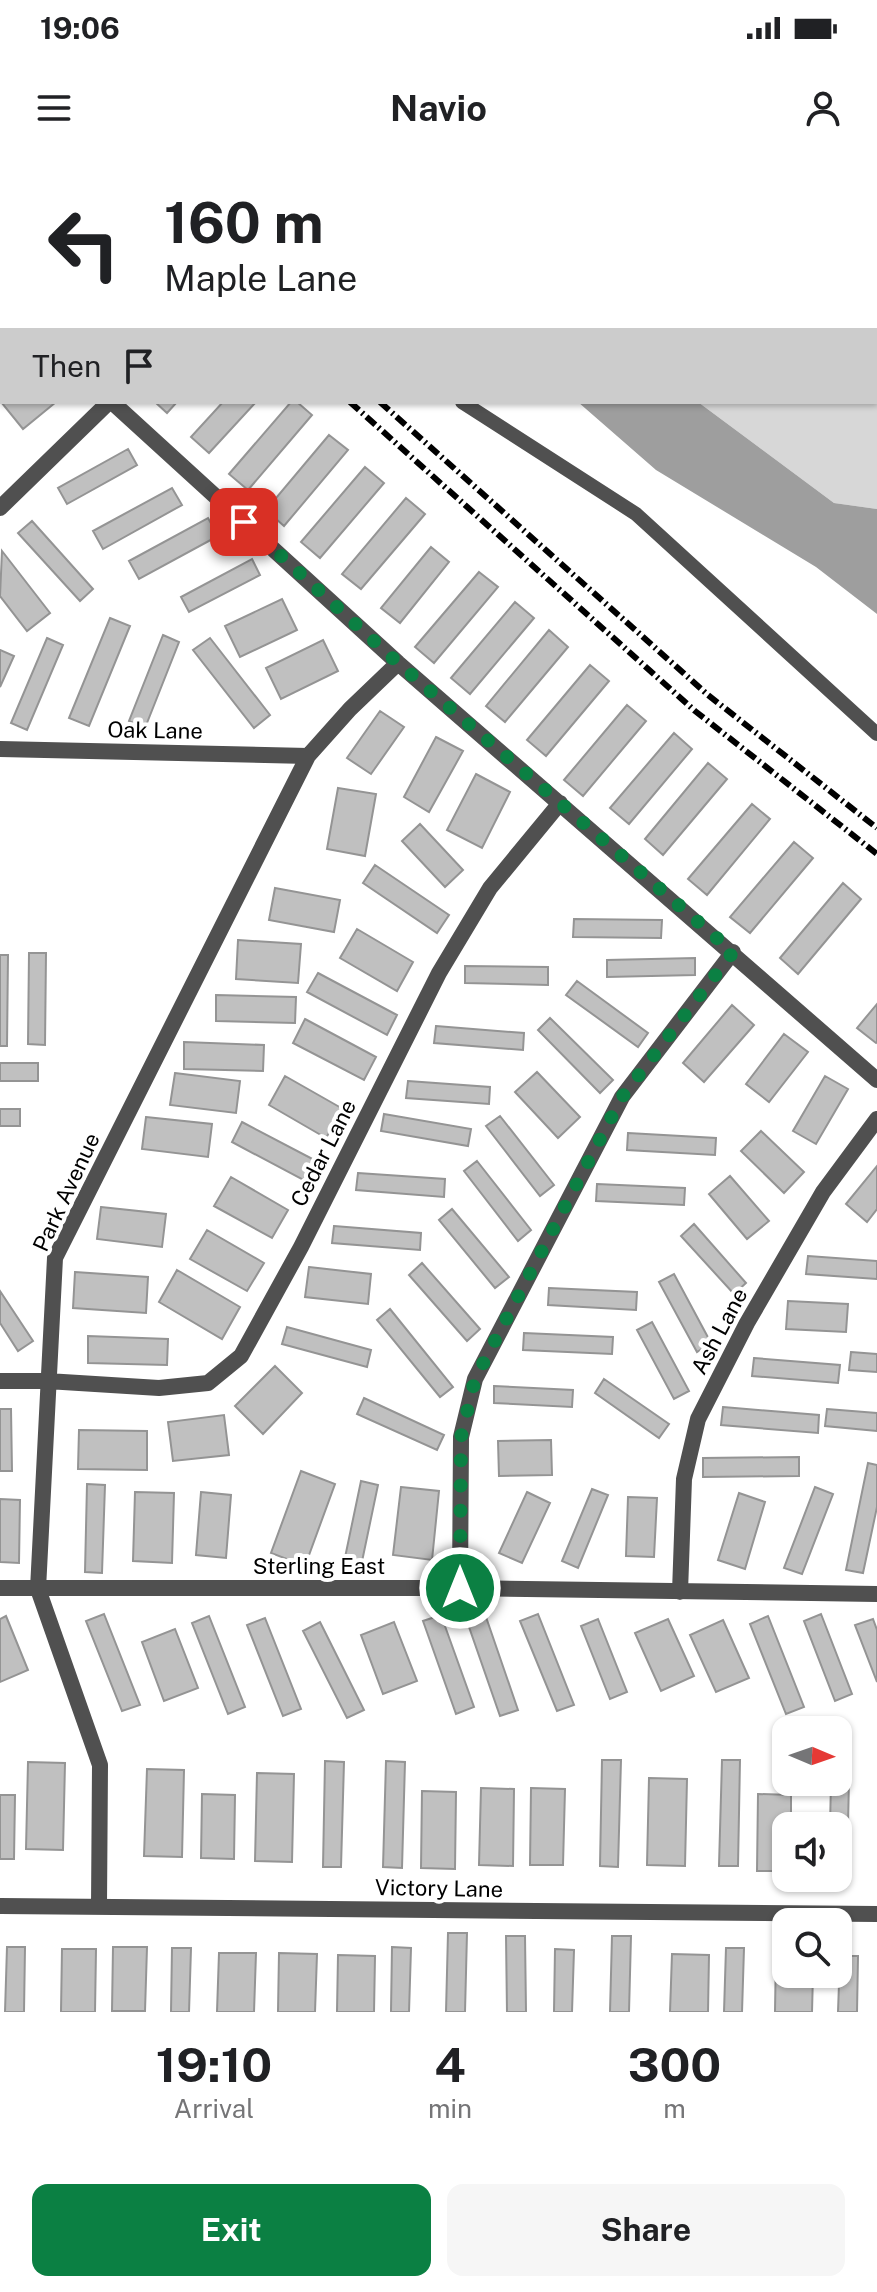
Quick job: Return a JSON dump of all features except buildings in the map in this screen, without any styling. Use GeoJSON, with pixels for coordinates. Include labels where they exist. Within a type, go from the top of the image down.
{"type":"FeatureCollection","features":[{"type":"Feature","properties":{"kind":"street"},"geometry":{"type":"LineString","coordinates":[[0,508],[109,404]]}},
{"type":"Feature","properties":{"kind":"street"},"geometry":{"type":"LineString","coordinates":[[113,404],[398,663],[877,1080]]}},
{"type":"Feature","properties":{"kind":"street","name":"Park Avenue"},"geometry":{"type":"LineString","coordinates":[[99,1906],[100,1765],[38,1589],[55,1258],[308,756],[350,709],[398,663]]}},
{"type":"Feature","properties":{"kind":"street","name":"Oak Lane"},"geometry":{"type":"LineString","coordinates":[[0,749],[308,756]]}},
{"type":"Feature","properties":{"kind":"street","name":"Cedar Lane"},"geometry":{"type":"LineString","coordinates":[[0,1381],[159,1388],[208,1383],[241,1356],[301,1247],[439,973],[490,888],[560,803]]}},
{"type":"Feature","properties":{"kind":"street"},"geometry":{"type":"LineString","coordinates":[[460,1588],[461,1437],[475,1379],[622,1097],[733,952]]}},
{"type":"Feature","properties":{"kind":"street","name":"Ash Lane"},"geometry":{"type":"LineString","coordinates":[[680,1592],[684,1479],[698,1419],[747,1323],[815,1205],[877,1119]]}},
{"type":"Feature","properties":{"kind":"street","name":"Sterling East"},"geometry":{"type":"LineString","coordinates":[[0,1588],[460,1588],[877,1594]]}},
{"type":"Feature","properties":{"kind":"street","name":"Victory Lane"},"geometry":{"type":"LineString","coordinates":[[0,1906],[877,1914]]}},
{"type":"Feature","properties":{"kind":"lane"},"geometry":{"type":"LineString","coordinates":[[465,404],[636,514],[877,734]]}},
{"type":"Feature","properties":{"kind":"shaded area"},"geometry":{"type":"Polygon","coordinates":[[[580,404],[701,404],[834,503],[877,509],[877,614],[816,567],[656,470],[580,404]]]}},
{"type":"Feature","properties":{"kind":"shaded area"},"geometry":{"type":"Polygon","coordinates":[[[701,404],[877,404],[877,509],[834,503],[701,404]]]}},
{"type":"Feature","properties":{"kind":"railway"},"geometry":{"type":"LineString","coordinates":[[352,404],[695,711],[877,854]]}},
{"type":"Feature","properties":{"kind":"railway"},"geometry":{"type":"LineString","coordinates":[[382,404],[708,695],[877,828]]}},
{"type":"Feature","properties":{"kind":"route"},"geometry":{"type":"LineString","coordinates":[[244,522],[398,663],[733,952],[622,1097],[475,1379],[461,1437],[460,1588]]}}]}
